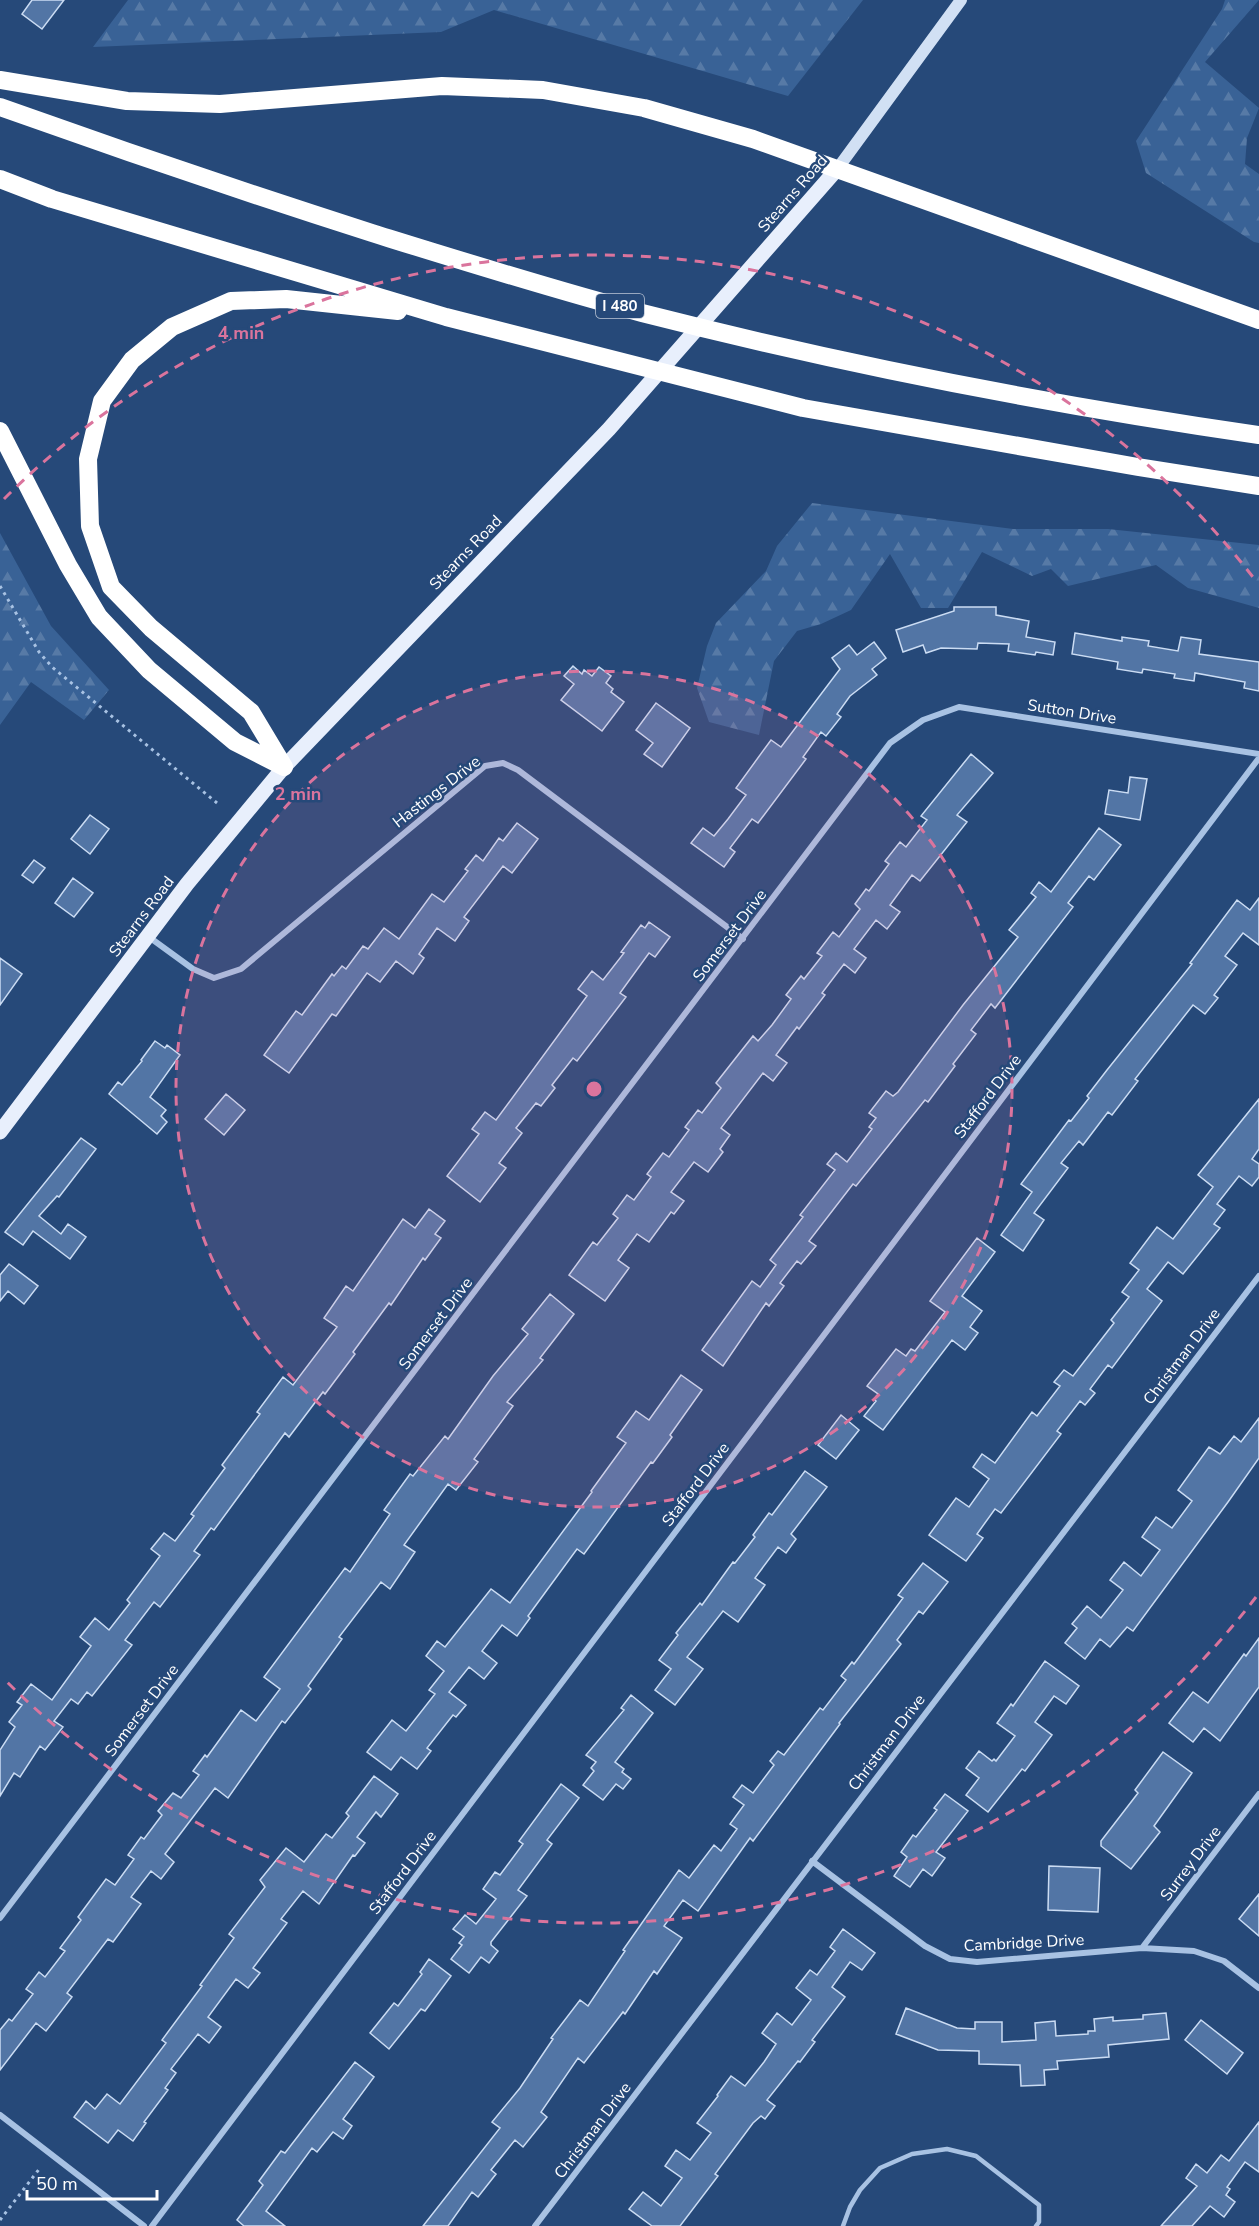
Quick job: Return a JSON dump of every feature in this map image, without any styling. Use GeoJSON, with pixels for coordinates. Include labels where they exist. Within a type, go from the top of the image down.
{"type":"FeatureCollection","features":[{"type":"Feature","properties":{"kind":"highway"},"geometry":{"type":"LineString","coordinates":[[0,80],[127,101],[220,104],[442,86],[543,90],[644,108],[753,139],[838,168],[924,201],[1259,320]]}},
{"type":"Feature","properties":{"kind":"highway","name":"I 480"},"geometry":{"type":"LineString","coordinates":[[0,106],[278,203],[477,266],[641,312],[807,352],[973,387],[1140,418],[1259,435]]}},
{"type":"Feature","properties":{"kind":"highway"},"geometry":{"type":"LineString","coordinates":[[0,179],[52,199],[446,317],[803,408],[1259,486]]}},
{"type":"Feature","properties":{"kind":"highway"},"geometry":{"type":"LineString","coordinates":[[284,767],[251,712],[151,628],[111,587],[90,526],[88,459],[102,401],[132,360],[172,327],[231,301],[286,299],[446,317]]}},
{"type":"Feature","properties":{"kind":"highway"},"geometry":{"type":"LineString","coordinates":[[0,431],[68,566],[99,617],[149,670],[235,742],[284,767]]}},
{"type":"Feature","properties":{"kind":"main road","name":"Stearns Road"},"geometry":{"type":"LineString","coordinates":[[0,1132],[187,884],[284,767],[609,429],[838,168],[961,0]]}},
{"type":"Feature","properties":{"kind":"street","name":"Sutton Drive"},"geometry":{"type":"LineString","coordinates":[[890,743],[923,720],[959,707],[1259,756]]}},
{"type":"Feature","properties":{"kind":"street","name":"Somerset Drive"},"geometry":{"type":"LineString","coordinates":[[0,1918],[890,743]]}},
{"type":"Feature","properties":{"kind":"street","name":"Stafford Drive"},"geometry":{"type":"LineString","coordinates":[[152,2226],[1259,756]]}},
{"type":"Feature","properties":{"kind":"street","name":"Hastings Drive"},"geometry":{"type":"LineString","coordinates":[[148,936],[193,969],[214,978],[241,969],[485,766],[503,763],[519,770],[743,939]]}},
{"type":"Feature","properties":{"kind":"street","name":"Christman Drive"},"geometry":{"type":"LineString","coordinates":[[535,2226],[1259,1276]]}},
{"type":"Feature","properties":{"kind":"street","name":"Surrey Drive"},"geometry":{"type":"LineString","coordinates":[[1142,1948],[1259,1794]]}},
{"type":"Feature","properties":{"kind":"street","name":"Cambridge Drive"},"geometry":{"type":"LineString","coordinates":[[812,1861],[925,1946],[950,1959],[977,1962],[1142,1948],[1194,1950],[1224,1961],[1259,1988]]}},
{"type":"Feature","properties":{"kind":"street"},"geometry":{"type":"LineString","coordinates":[[0,2115],[144,2226]]}},
{"type":"Feature","properties":{"kind":"lane"},"geometry":{"type":"LineString","coordinates":[[843,2226],[860,2190],[880,2168],[912,2154],[946,2149],[976,2156],[1038,2205],[1039,2222],[1036,2226]]}},
{"type":"Feature","properties":{"kind":"path"},"geometry":{"type":"LineString","coordinates":[[0,585],[45,661],[217,802]]}},
{"type":"Feature","properties":{"kind":"path"},"geometry":{"type":"LineString","coordinates":[[0,2220],[40,2168]]}},
{"type":"Feature","properties":{"kind":"green space"},"geometry":{"type":"Polygon","coordinates":[[[128,0],[863,0],[788,96],[494,10],[441,32],[93,47],[128,0]]]}},
{"type":"Feature","properties":{"kind":"green space"},"geometry":{"type":"Polygon","coordinates":[[[1225,0],[1259,0],[1205,62],[1259,108],[1247,138],[1245,164],[1259,174],[1259,243],[1146,173],[1136,141],[1222,9],[1225,0]]]}},
{"type":"Feature","properties":{"kind":"green space"},"geometry":{"type":"Polygon","coordinates":[[[812,503],[1013,529],[1108,529],[1259,545],[1259,608],[1188,588],[1156,565],[1068,586],[1051,569],[1032,576],[982,552],[948,608],[921,608],[890,554],[851,610],[821,624],[797,631],[774,661],[759,735],[709,722],[697,688],[707,646],[716,623],[766,571],[777,546],[812,503]]]}},
{"type":"Feature","properties":{"kind":"green space"},"geometry":{"type":"Polygon","coordinates":[[[0,533],[51,626],[109,690],[84,720],[31,682],[0,725],[0,533]]]}},
{"type":"Feature","properties":{"kind":"building"},"geometry":{"type":"Polygon","coordinates":[[[32,0],[64,0],[42,29],[22,14],[32,0]]]}},
{"type":"Feature","properties":{"kind":"building"},"geometry":{"type":"Polygon","coordinates":[[[954,607],[996,607],[996,615],[1029,621],[1026,637],[1055,642],[1053,655],[1008,651],[1009,644],[978,643],[977,649],[941,648],[926,653],[923,645],[903,652],[896,630],[954,611],[954,607]]]}},
{"type":"Feature","properties":{"kind":"building"},"geometry":{"type":"Polygon","coordinates":[[[1075,633],[1122,641],[1122,637],[1149,641],[1148,646],[1178,651],[1181,637],[1201,640],[1199,654],[1259,662],[1259,691],[1244,688],[1245,682],[1195,673],[1194,681],[1174,678],[1175,674],[1143,669],[1142,673],[1117,669],[1118,662],[1072,654],[1075,633]]]}},
{"type":"Feature","properties":{"kind":"building"},"geometry":{"type":"Polygon","coordinates":[[[874,642],[886,658],[872,669],[877,675],[850,696],[837,714],[841,717],[826,736],[821,732],[803,757],[806,759],[758,823],[752,819],[730,848],[735,852],[724,867],[691,843],[703,828],[714,836],[728,819],[746,795],[736,788],[771,740],[781,747],[840,669],[832,658],[849,645],[857,655],[874,642]]]}},
{"type":"Feature","properties":{"kind":"building"},"geometry":{"type":"Polygon","coordinates":[[[573,666],[582,674],[584,670],[592,676],[599,667],[611,676],[606,683],[613,689],[611,692],[624,702],[602,731],[561,700],[574,684],[564,676],[573,666]]]}},
{"type":"Feature","properties":{"kind":"building"},"geometry":{"type":"Polygon","coordinates":[[[656,703],[690,728],[662,767],[644,754],[653,743],[636,730],[656,703]]]}},
{"type":"Feature","properties":{"kind":"building"},"geometry":{"type":"Polygon","coordinates":[[[971,754],[993,773],[957,815],[967,822],[920,881],[912,875],[890,905],[900,912],[887,929],[876,920],[854,949],[866,958],[855,973],[844,964],[822,993],[825,995],[776,1055],[787,1063],[773,1081],[763,1073],[721,1128],[730,1135],[720,1149],[723,1152],[708,1172],[694,1162],[671,1192],[684,1201],[674,1214],[671,1212],[649,1242],[637,1234],[618,1260],[629,1268],[605,1301],[569,1275],[593,1242],[597,1245],[618,1218],[613,1214],[627,1195],[634,1200],[651,1177],[647,1174],[663,1153],[669,1157],[689,1130],[685,1127],[698,1110],[702,1113],[721,1088],[716,1083],[753,1036],[758,1041],[772,1025],[791,999],[786,995],[801,976],[804,979],[822,956],[817,953],[833,932],[839,937],[860,909],[855,904],[866,889],[869,891],[889,864],[885,861],[900,842],[906,847],[927,820],[921,816],[971,754]]]}},
{"type":"Feature","properties":{"kind":"building"},"geometry":{"type":"Polygon","coordinates":[[[1130,777],[1147,779],[1140,820],[1105,814],[1109,790],[1128,793],[1130,777]]]}},
{"type":"Feature","properties":{"kind":"building"},"geometry":{"type":"Polygon","coordinates":[[[90,815],[109,829],[90,854],[71,839],[90,815]]]}},
{"type":"Feature","properties":{"kind":"building"},"geometry":{"type":"Polygon","coordinates":[[[517,823],[538,839],[512,873],[503,866],[464,917],[469,921],[455,941],[437,928],[419,954],[424,958],[413,974],[396,961],[380,982],[367,973],[336,1016],[332,1014],[289,1073],[264,1055],[296,1011],[302,1015],[332,974],[334,976],[342,966],[346,969],[363,946],[368,949],[384,928],[399,939],[432,894],[444,902],[468,871],[465,869],[476,855],[483,861],[499,838],[503,841],[517,823]]]}},
{"type":"Feature","properties":{"kind":"building"},"geometry":{"type":"Polygon","coordinates":[[[1099,828],[1121,845],[1094,880],[1089,876],[1068,903],[1073,907],[995,1008],[991,1004],[971,1030],[976,1034],[928,1102],[925,1100],[856,1186],[853,1184],[809,1241],[816,1246],[801,1264],[797,1261],[780,1283],[784,1286],[769,1306],[766,1303],[723,1366],[702,1350],[752,1281],[760,1287],[776,1265],[770,1260],[803,1217],[800,1215],[835,1170],[827,1164],[836,1153],[847,1162],[872,1129],[869,1127],[876,1118],[869,1113],[886,1091],[893,1096],[898,1092],[963,1005],[1018,937],[1009,930],[1036,897],[1031,893],[1039,882],[1051,892],[1099,828]]]}},
{"type":"Feature","properties":{"kind":"building"},"geometry":{"type":"Polygon","coordinates":[[[34,860],[45,868],[33,883],[22,875],[34,860]]]}},
{"type":"Feature","properties":{"kind":"building"},"geometry":{"type":"Polygon","coordinates":[[[73,878],[93,893],[74,917],[55,903],[73,878]]]}},
{"type":"Feature","properties":{"kind":"building"},"geometry":{"type":"Polygon","coordinates":[[[1259,898],[1259,945],[1243,933],[1225,956],[1237,965],[1214,995],[1218,998],[1205,1014],[1193,1005],[1135,1079],[1138,1081],[1112,1115],[1108,1112],[1083,1145],[1079,1141],[1061,1163],[1068,1168],[1034,1213],[1044,1220],[1023,1251],[1001,1235],[1032,1192],[1021,1184],[1069,1120],[1071,1121],[1089,1098],[1087,1096],[1107,1070],[1192,964],[1190,963],[1237,900],[1250,910],[1259,898]]]}},
{"type":"Feature","properties":{"kind":"building"},"geometry":{"type":"Polygon","coordinates":[[[649,922],[670,937],[655,957],[649,953],[620,993],[626,997],[577,1061],[573,1058],[552,1085],[555,1088],[541,1106],[536,1103],[516,1128],[522,1133],[499,1163],[506,1168],[480,1202],[447,1176],[479,1134],[472,1129],[485,1112],[496,1120],[587,996],[578,989],[592,971],[603,980],[624,953],[621,952],[641,925],[645,928],[649,922]]]}},
{"type":"Feature","properties":{"kind":"building"},"geometry":{"type":"Polygon","coordinates":[[[0,958],[22,974],[0,1005],[0,958]]]}},
{"type":"Feature","properties":{"kind":"building"},"geometry":{"type":"Polygon","coordinates":[[[155,1041],[165,1048],[167,1045],[180,1055],[150,1097],[166,1110],[161,1116],[167,1122],[157,1134],[109,1094],[118,1082],[122,1085],[155,1041]]]}},
{"type":"Feature","properties":{"kind":"building"},"geometry":{"type":"Polygon","coordinates":[[[226,1094],[245,1110],[224,1135],[205,1119],[226,1094]]]}},
{"type":"Feature","properties":{"kind":"building"},"geometry":{"type":"Polygon","coordinates":[[[1259,1099],[1259,1149],[1252,1159],[1259,1164],[1259,1177],[1252,1186],[1239,1176],[1217,1204],[1225,1210],[1214,1224],[1220,1228],[1183,1274],[1168,1262],[1147,1289],[1162,1301],[1112,1368],[1108,1365],[1090,1389],[1095,1393],[1085,1405],[1080,1401],[1057,1431],[1061,1434],[1001,1513],[995,1509],[977,1534],[983,1538],[966,1561],[929,1535],[956,1498],[969,1507],[989,1479],[973,1467],[982,1454],[995,1463],[1032,1412],[1037,1416],[1060,1386],[1054,1382],[1064,1370],[1073,1376],[1114,1323],[1111,1320],[1129,1297],[1122,1292],[1139,1270],[1130,1263],[1157,1227],[1173,1239],[1213,1187],[1198,1175],[1259,1099]]]}},
{"type":"Feature","properties":{"kind":"building"},"geometry":{"type":"Polygon","coordinates":[[[81,1138],[96,1149],[59,1197],[57,1196],[39,1216],[61,1234],[68,1224],[86,1237],[70,1259],[33,1231],[23,1245],[5,1232],[81,1138]]]}},
{"type":"Feature","properties":{"kind":"building"},"geometry":{"type":"Polygon","coordinates":[[[429,1209],[445,1221],[435,1234],[441,1238],[425,1260],[423,1258],[391,1305],[389,1303],[325,1394],[323,1392],[289,1437],[285,1433],[214,1530],[211,1528],[194,1551],[200,1555],[160,1607],[154,1602],[125,1640],[132,1645],[92,1696],[87,1692],[78,1704],[71,1699],[54,1721],[63,1727],[45,1750],[40,1746],[20,1777],[14,1773],[0,1796],[0,1750],[15,1727],[9,1722],[22,1705],[17,1702],[31,1684],[52,1700],[91,1646],[80,1637],[95,1618],[109,1630],[130,1603],[127,1600],[160,1556],[151,1549],[164,1533],[175,1541],[194,1516],[191,1514],[225,1468],[222,1465],[260,1414],[257,1412],[283,1377],[293,1385],[337,1327],[324,1318],[346,1286],[353,1291],[403,1219],[415,1228],[429,1209]]]}},
{"type":"Feature","properties":{"kind":"building"},"geometry":{"type":"Polygon","coordinates":[[[977,1238],[995,1252],[962,1296],[982,1311],[970,1327],[978,1333],[965,1350],[952,1340],[883,1430],[864,1416],[876,1401],[874,1399],[878,1394],[867,1386],[896,1349],[906,1356],[911,1349],[915,1351],[945,1312],[930,1301],[977,1238]]]}},
{"type":"Feature","properties":{"kind":"building"},"geometry":{"type":"Polygon","coordinates":[[[9,1264],[38,1286],[24,1304],[8,1291],[0,1301],[0,1275],[9,1264]]]}},
{"type":"Feature","properties":{"kind":"building"},"geometry":{"type":"Polygon","coordinates":[[[550,1294],[574,1314],[540,1358],[543,1360],[507,1402],[513,1406],[474,1459],[478,1462],[456,1490],[448,1484],[404,1545],[415,1552],[390,1589],[381,1582],[339,1637],[342,1639],[308,1686],[311,1689],[285,1723],[282,1721],[228,1798],[215,1788],[165,1854],[174,1862],[161,1879],[151,1871],[131,1897],[141,1904],[113,1942],[108,1939],[67,1993],[72,1997],[46,2031],[36,2023],[0,2070],[0,2030],[9,2019],[12,2021],[33,1994],[26,1989],[39,1972],[45,1977],[65,1951],[60,1948],[81,1920],[78,1917],[106,1879],[115,1885],[134,1859],[128,1855],[141,1837],[144,1839],[162,1815],[158,1811],[173,1793],[181,1798],[199,1775],[193,1771],[205,1755],[207,1757],[241,1710],[256,1721],[280,1689],[264,1677],[345,1568],[350,1572],[390,1514],[384,1510],[410,1474],[413,1476],[445,1436],[448,1439],[493,1376],[528,1334],[522,1329],[550,1294]]]}},
{"type":"Feature","properties":{"kind":"building"},"geometry":{"type":"Polygon","coordinates":[[[681,1375],[702,1390],[670,1435],[672,1437],[584,1554],[577,1549],[528,1616],[530,1618],[517,1636],[502,1625],[482,1651],[497,1663],[484,1679],[469,1667],[449,1692],[466,1705],[456,1717],[453,1715],[427,1748],[431,1751],[417,1769],[401,1757],[391,1770],[367,1752],[392,1720],[406,1731],[435,1694],[429,1690],[444,1671],[426,1656],[437,1641],[445,1647],[491,1589],[510,1603],[626,1443],[617,1437],[636,1411],[649,1420],[681,1375]]]}},
{"type":"Feature","properties":{"kind":"building"},"geometry":{"type":"Polygon","coordinates":[[[841,1415],[859,1430],[836,1459],[818,1445],[841,1415]]]}},
{"type":"Feature","properties":{"kind":"building"},"geometry":{"type":"Polygon","coordinates":[[[1259,1418],[1259,1458],[1228,1502],[1133,1631],[1127,1627],[1110,1647],[1100,1639],[1085,1659],[1065,1643],[1077,1628],[1072,1624],[1087,1606],[1101,1618],[1123,1590],[1110,1580],[1124,1562],[1141,1576],[1160,1550],[1142,1537],[1156,1517],[1172,1528],[1192,1501],[1178,1490],[1209,1447],[1220,1454],[1234,1436],[1241,1442],[1259,1418]]]}},
{"type":"Feature","properties":{"kind":"building"},"geometry":{"type":"Polygon","coordinates":[[[805,1471],[827,1487],[791,1534],[796,1539],[786,1553],[778,1547],[755,1578],[765,1585],[738,1622],[723,1611],[687,1657],[703,1669],[675,1705],[655,1690],[671,1669],[659,1660],[678,1635],[676,1633],[700,1603],[702,1605],[733,1562],[735,1563],[755,1537],[753,1535],[769,1513],[772,1515],[805,1471]]]}},
{"type":"Feature","properties":{"kind":"building"},"geometry":{"type":"Polygon","coordinates":[[[923,1563],[948,1582],[923,1614],[919,1611],[897,1640],[901,1644],[839,1723],[753,1841],[750,1838],[698,1911],[683,1900],[664,1926],[682,1938],[657,1974],[654,1971],[625,2014],[623,2012],[584,2063],[578,2058],[541,2112],[547,2117],[523,2147],[515,2140],[491,2170],[496,2174],[478,2197],[472,2192],[448,2226],[423,2226],[500,2128],[492,2122],[520,2088],[553,2039],[551,2038],[580,2000],[588,2006],[625,1951],[623,1950],[679,1870],[689,1878],[714,1845],[721,1851],[737,1829],[730,1824],[744,1805],[733,1797],[742,1785],[753,1793],[774,1765],[770,1761],[778,1751],[784,1755],[820,1708],[823,1710],[846,1680],[841,1676],[852,1662],[854,1664],[903,1598],[898,1595],[923,1563]]]}},
{"type":"Feature","properties":{"kind":"building"},"geometry":{"type":"Polygon","coordinates":[[[1259,1638],[1259,1687],[1220,1741],[1204,1728],[1193,1742],[1169,1723],[1193,1692],[1208,1703],[1244,1654],[1246,1656],[1259,1638]]]}},
{"type":"Feature","properties":{"kind":"building"},"geometry":{"type":"Polygon","coordinates":[[[1045,1661],[1079,1686],[1066,1704],[1054,1696],[1035,1722],[1052,1735],[1025,1771],[1022,1769],[988,1812],[966,1795],[979,1778],[966,1768],[979,1751],[992,1761],[994,1759],[996,1761],[1015,1736],[997,1723],[1011,1704],[1013,1706],[1045,1661]]]}},
{"type":"Feature","properties":{"kind":"building"},"geometry":{"type":"Polygon","coordinates":[[[631,1695],[653,1713],[615,1762],[631,1779],[623,1789],[616,1784],[603,1800],[583,1785],[594,1771],[591,1768],[596,1762],[586,1755],[624,1710],[621,1708],[631,1695]]]}},
{"type":"Feature","properties":{"kind":"building"},"geometry":{"type":"Polygon","coordinates":[[[1163,1752],[1192,1773],[1154,1826],[1160,1832],[1131,1869],[1101,1846],[1101,1841],[1138,1793],[1135,1790],[1163,1752]]]}},
{"type":"Feature","properties":{"kind":"building"},"geometry":{"type":"Polygon","coordinates":[[[374,1776],[398,1794],[381,1817],[376,1812],[357,1837],[365,1843],[355,1856],[353,1855],[319,1904],[303,1891],[281,1919],[287,1923],[253,1968],[260,1973],[248,1988],[236,1979],[208,2017],[221,2027],[209,2043],[198,2034],[171,2069],[176,2073],[165,2088],[168,2090],[133,2141],[118,2130],[108,2143],[74,2117],[86,2101],[95,2109],[107,2094],[120,2104],[166,2043],[162,2040],[234,1938],[229,1934],[265,1887],[260,1880],[286,1848],[304,1862],[326,1834],[332,1838],[349,1816],[346,1813],[374,1776]]]}},
{"type":"Feature","properties":{"kind":"building"},"geometry":{"type":"Polygon","coordinates":[[[561,1784],[579,1798],[547,1840],[552,1844],[518,1890],[527,1896],[491,1942],[491,1945],[498,1951],[489,1963],[481,1957],[469,1973],[451,1959],[462,1945],[459,1943],[464,1937],[453,1929],[465,1915],[476,1924],[496,1899],[483,1889],[495,1872],[500,1875],[523,1844],[519,1841],[561,1784]]]}},
{"type":"Feature","properties":{"kind":"building"},"geometry":{"type":"Polygon","coordinates":[[[945,1794],[968,1811],[936,1852],[945,1858],[932,1876],[923,1869],[910,1887],[894,1876],[907,1857],[901,1852],[913,1835],[916,1837],[937,1810],[934,1808],[945,1794]]]}},
{"type":"Feature","properties":{"kind":"building"},"geometry":{"type":"Polygon","coordinates":[[[1049,1866],[1100,1868],[1098,1912],[1048,1910],[1049,1866]]]}},
{"type":"Feature","properties":{"kind":"building"},"geometry":{"type":"Polygon","coordinates":[[[1259,1894],[1259,1936],[1239,1919],[1259,1894]]]}},
{"type":"Feature","properties":{"kind":"building"},"geometry":{"type":"Polygon","coordinates":[[[843,1929],[875,1953],[862,1970],[850,1962],[832,1987],[845,1997],[812,2040],[815,2042],[800,2062],[798,2061],[767,2100],[775,2106],[765,2119],[761,2116],[753,2123],[715,2174],[718,2176],[680,2226],[652,2226],[629,2209],[643,2192],[661,2206],[682,2178],[665,2166],[676,2150],[690,2160],[711,2133],[697,2123],[731,2076],[745,2086],[764,2062],[776,2044],[762,2033],[777,2013],[792,2025],[811,2000],[796,1988],[810,1970],[817,1975],[835,1951],[830,1947],[843,1929]]]}},
{"type":"Feature","properties":{"kind":"building"},"geometry":{"type":"Polygon","coordinates":[[[429,1959],[451,1976],[425,2011],[421,2009],[389,2049],[370,2033],[394,2003],[398,2006],[422,1974],[420,1972],[429,1959]]]}},
{"type":"Feature","properties":{"kind":"building"},"geometry":{"type":"Polygon","coordinates":[[[906,2008],[957,2028],[975,2029],[975,2022],[1002,2022],[1002,2042],[1036,2040],[1035,2023],[1055,2021],[1056,2036],[1088,2034],[1088,2031],[1095,2031],[1094,2019],[1113,2017],[1113,2021],[1143,2019],[1143,2015],[1166,2013],[1169,2039],[1108,2045],[1109,2057],[1057,2061],[1058,2069],[1044,2070],[1045,2085],[1021,2086],[1020,2065],[979,2064],[979,2051],[938,2050],[896,2034],[906,2008]]]}},
{"type":"Feature","properties":{"kind":"building"},"geometry":{"type":"Polygon","coordinates":[[[1201,2020],[1243,2053],[1227,2074],[1185,2040],[1201,2020]]]}},
{"type":"Feature","properties":{"kind":"building"},"geometry":{"type":"Polygon","coordinates":[[[355,2062],[374,2077],[343,2119],[352,2126],[343,2139],[333,2132],[317,2152],[312,2148],[266,2211],[285,2226],[244,2226],[237,2220],[263,2185],[259,2181],[281,2151],[285,2153],[355,2062]]]}},
{"type":"Feature","properties":{"kind":"building"},"geometry":{"type":"Polygon","coordinates":[[[1259,2122],[1259,2172],[1245,2162],[1227,2187],[1230,2189],[1226,2195],[1235,2202],[1224,2217],[1210,2206],[1192,2226],[1161,2226],[1197,2186],[1186,2178],[1196,2164],[1207,2173],[1221,2155],[1229,2161],[1259,2122]]]}}]}
